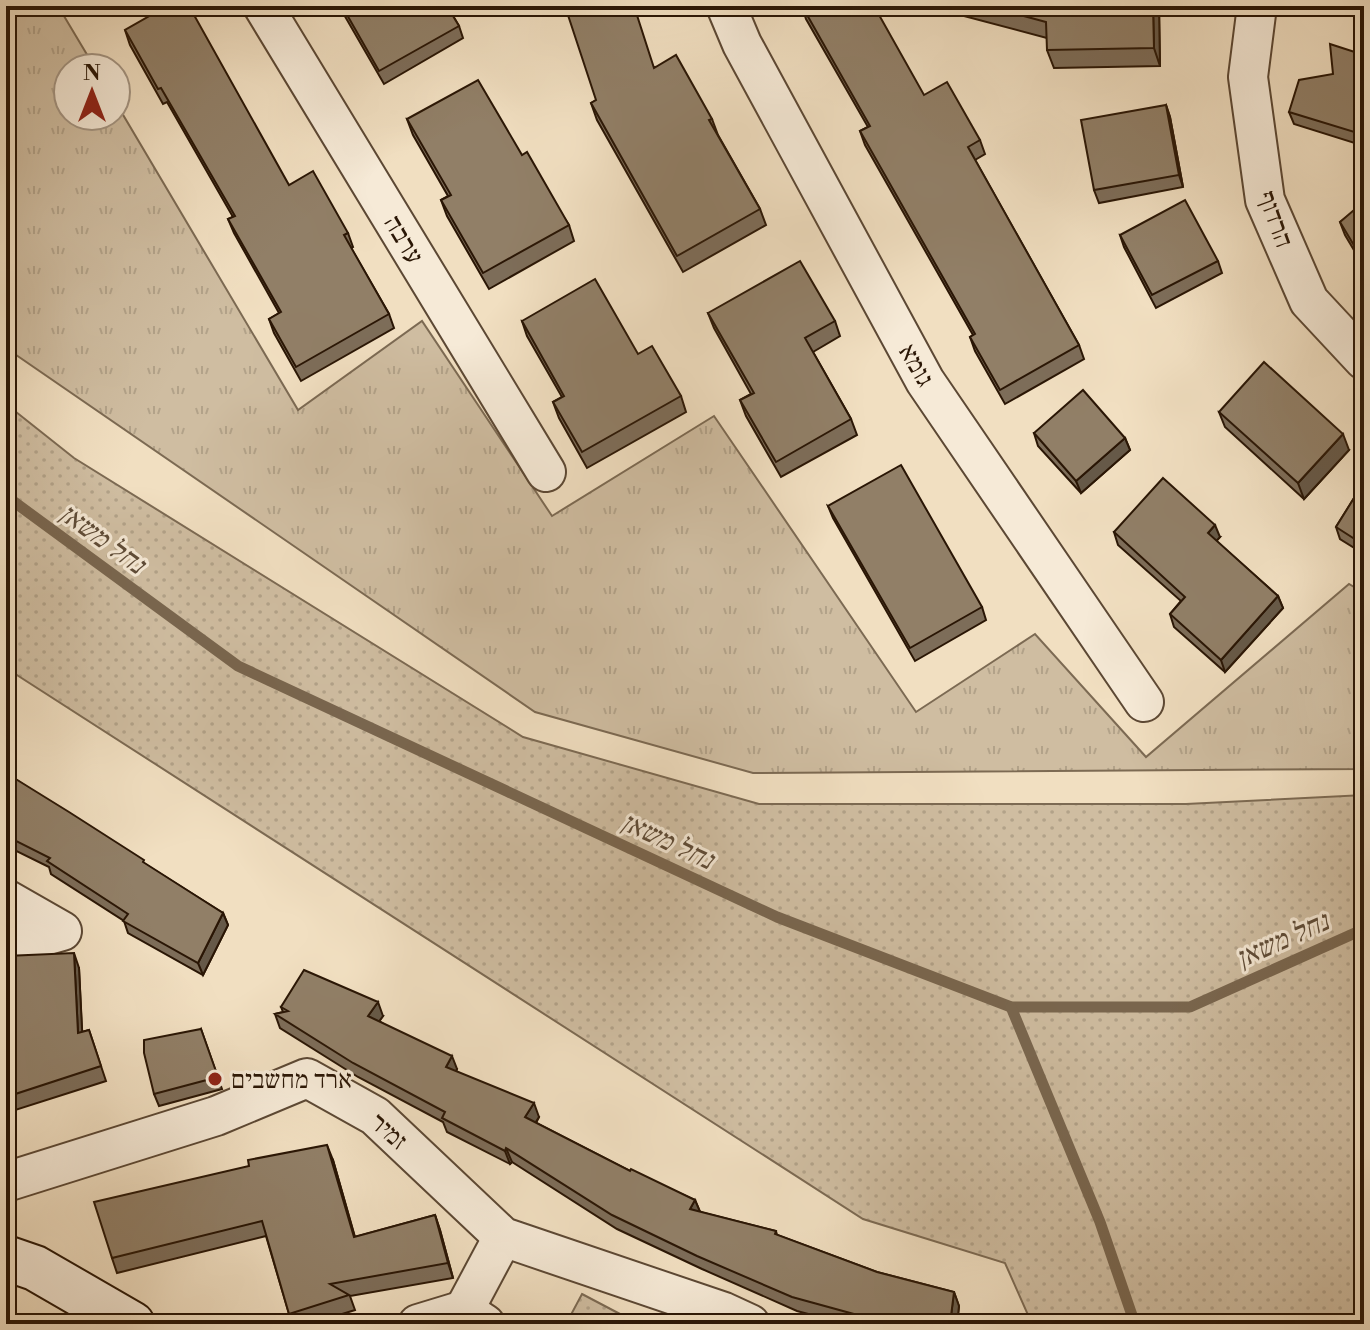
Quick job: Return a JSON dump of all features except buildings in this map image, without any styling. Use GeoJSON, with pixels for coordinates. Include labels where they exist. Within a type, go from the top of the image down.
{"type":"FeatureCollection","features":[{"type":"Feature","properties":{"kind":"street","name":"ערבה"},"geometry":{"type":"LineString","coordinates":[[263,6],[546,472]]}},
{"type":"Feature","properties":{"kind":"street","name":"גומא"},"geometry":{"type":"LineString","coordinates":[[726,6],[742,44],[925,381],[1144,702]]}},
{"type":"Feature","properties":{"kind":"street","name":"הרדוף"},"geometry":{"type":"LineString","coordinates":[[1257,6],[1248,77],[1265,200],[1309,301],[1364,360]]}},
{"type":"Feature","properties":{"kind":"street"},"geometry":{"type":"LineString","coordinates":[[6,899],[62,931],[6,947]]}},
{"type":"Feature","properties":{"kind":"street","name":"זמיר"},"geometry":{"type":"LineString","coordinates":[[6,1182],[216,1116],[307,1078],[375,1116],[503,1237],[724,1312],[750,1324]]}},
{"type":"Feature","properties":{"kind":"street"},"geometry":{"type":"LineString","coordinates":[[418,1324],[475,1317],[503,1237]]}},
{"type":"Feature","properties":{"kind":"street"},"geometry":{"type":"LineString","coordinates":[[6,1258],[35,1268],[132,1324]]}},
{"type":"Feature","properties":{"kind":"green space"},"geometry":{"type":"Polygon","coordinates":[[[6,6],[58,6],[85,52],[52,52],[52,132],[132,130],[298,410],[422,321],[552,516],[714,416],[916,712],[1035,634],[1146,757],[1349,584],[1364,593],[1364,769],[753,773],[535,712],[6,348],[6,6]]]}},
{"type":"Feature","properties":{"kind":"green space"},"geometry":{"type":"Polygon","coordinates":[[[6,404],[74,458],[523,737],[759,804],[1186,804],[1364,795],[1364,1324],[1032,1324],[1005,1263],[863,1219],[6,668],[6,404]]]}},
{"type":"Feature","properties":{"kind":"green space"},"geometry":{"type":"Polygon","coordinates":[[[582,1294],[639,1324],[566,1324],[582,1294]]]}},
{"type":"Feature","properties":{"kind":"waterway","name":"נחל משאן"},"geometry":{"type":"LineString","coordinates":[[6,496],[238,666],[777,917],[1011,1007],[1190,1007],[1364,929]]}},
{"type":"Feature","properties":{"kind":"waterway"},"geometry":{"type":"LineString","coordinates":[[1011,1007],[1100,1222],[1135,1324]]}},
{"type":"Feature","properties":{"kind":"place","name":"ארד מחשבים"},"geometry":{"type":"Point","coordinates":[215,1079]}}]}
